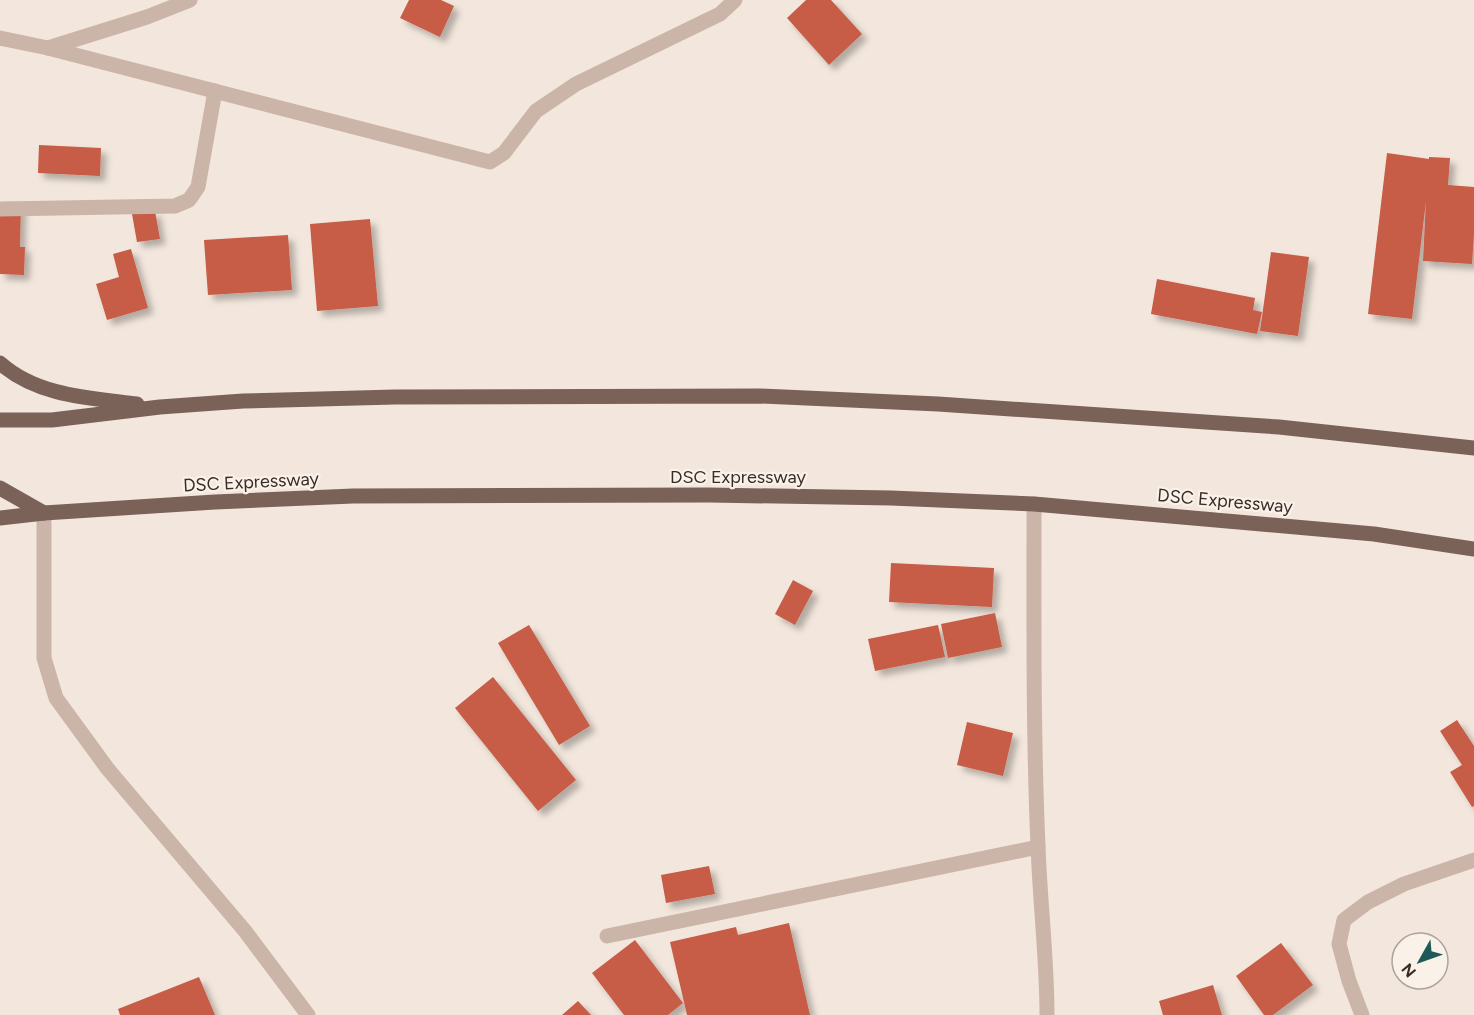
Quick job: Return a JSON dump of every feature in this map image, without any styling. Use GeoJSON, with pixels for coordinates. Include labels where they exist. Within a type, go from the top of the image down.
{"type":"FeatureCollection","features":[{"type":"Feature","properties":{"kind":"main road"},"geometry":{"type":"LineString","coordinates":[[0,363],[12,374],[52,392],[160,407]]}},
{"type":"Feature","properties":{"kind":"main road"},"geometry":{"type":"LineString","coordinates":[[0,420],[52,420],[160,407],[243,401],[395,397],[760,396],[938,404],[1279,427],[1474,448]]}},
{"type":"Feature","properties":{"kind":"main road"},"geometry":{"type":"LineString","coordinates":[[0,488],[44,513]]}},
{"type":"Feature","properties":{"kind":"main road","name":"DSC Expressway"},"geometry":{"type":"LineString","coordinates":[[0,518],[215,502],[353,496],[709,495],[891,498],[1034,504],[1374,534],[1474,549]]}},
{"type":"Feature","properties":{"kind":"street"},"geometry":{"type":"LineString","coordinates":[[48,48],[147,17],[190,0]]}},
{"type":"Feature","properties":{"kind":"street"},"geometry":{"type":"LineString","coordinates":[[0,38],[48,48],[490,162],[504,153],[536,111],[576,84],[720,14],[735,0]]}},
{"type":"Feature","properties":{"kind":"street"},"geometry":{"type":"LineString","coordinates":[[0,209],[175,206],[189,200],[198,187],[215,91]]}},
{"type":"Feature","properties":{"kind":"street"},"geometry":{"type":"LineString","coordinates":[[1034,504],[1038,847],[1047,1015]]}},
{"type":"Feature","properties":{"kind":"street"},"geometry":{"type":"LineString","coordinates":[[44,513],[44,658],[56,698],[107,768],[245,931],[308,1015]]}},
{"type":"Feature","properties":{"kind":"street"},"geometry":{"type":"LineString","coordinates":[[607,936],[1038,847]]}},
{"type":"Feature","properties":{"kind":"street"},"geometry":{"type":"LineString","coordinates":[[1362,1015],[1349,981],[1339,944],[1344,920],[1368,902],[1404,884],[1474,860]]}},
{"type":"Feature","properties":{"kind":"building"},"geometry":{"type":"Polygon","coordinates":[[[409,0],[441,0],[454,6],[440,37],[400,18],[409,0]]]}},
{"type":"Feature","properties":{"kind":"building"},"geometry":{"type":"Polygon","coordinates":[[[806,0],[831,0],[862,34],[829,65],[787,18],[806,0]]]}},
{"type":"Feature","properties":{"kind":"building"},"geometry":{"type":"Polygon","coordinates":[[[39,145],[101,148],[100,176],[38,173],[39,145]]]}},
{"type":"Feature","properties":{"kind":"building"},"geometry":{"type":"Polygon","coordinates":[[[1387,153],[1429,159],[1429,157],[1450,158],[1448,185],[1474,187],[1472,264],[1423,261],[1426,201],[1412,319],[1368,314],[1387,153]]]}},
{"type":"Feature","properties":{"kind":"building"},"geometry":{"type":"Polygon","coordinates":[[[0,202],[21,202],[20,247],[25,247],[24,275],[0,274],[0,202]]]}},
{"type":"Feature","properties":{"kind":"building"},"geometry":{"type":"Polygon","coordinates":[[[155,211],[160,239],[137,242],[132,214],[155,211]]]}},
{"type":"Feature","properties":{"kind":"building"},"geometry":{"type":"Polygon","coordinates":[[[370,219],[378,306],[317,311],[310,224],[370,219]]]}},
{"type":"Feature","properties":{"kind":"building"},"geometry":{"type":"Polygon","coordinates":[[[288,235],[292,290],[208,295],[204,240],[288,235]]]}},
{"type":"Feature","properties":{"kind":"building"},"geometry":{"type":"Polygon","coordinates":[[[131,249],[148,308],[107,320],[96,284],[119,277],[113,254],[131,249]]]}},
{"type":"Feature","properties":{"kind":"building"},"geometry":{"type":"Polygon","coordinates":[[[1271,252],[1309,257],[1298,336],[1260,331],[1271,252]]]}},
{"type":"Feature","properties":{"kind":"building"},"geometry":{"type":"Polygon","coordinates":[[[1157,279],[1255,298],[1253,310],[1262,312],[1257,334],[1151,314],[1157,279]]]}},
{"type":"Feature","properties":{"kind":"building"},"geometry":{"type":"Polygon","coordinates":[[[891,563],[994,568],[992,607],[889,602],[891,563]]]}},
{"type":"Feature","properties":{"kind":"building"},"geometry":{"type":"Polygon","coordinates":[[[793,580],[813,591],[795,625],[775,614],[793,580]]]}},
{"type":"Feature","properties":{"kind":"building"},"geometry":{"type":"Polygon","coordinates":[[[995,613],[1002,647],[948,658],[941,624],[995,613]]]}},
{"type":"Feature","properties":{"kind":"building"},"geometry":{"type":"Polygon","coordinates":[[[529,625],[590,726],[559,745],[498,643],[529,625]]]}},
{"type":"Feature","properties":{"kind":"building"},"geometry":{"type":"Polygon","coordinates":[[[938,625],[945,657],[875,671],[868,639],[938,625]]]}},
{"type":"Feature","properties":{"kind":"building"},"geometry":{"type":"Polygon","coordinates":[[[493,677],[576,780],[538,811],[455,708],[493,677]]]}},
{"type":"Feature","properties":{"kind":"building"},"geometry":{"type":"Polygon","coordinates":[[[1457,720],[1474,746],[1474,806],[1472,807],[1450,772],[1462,765],[1440,731],[1457,720]]]}},
{"type":"Feature","properties":{"kind":"building"},"geometry":{"type":"Polygon","coordinates":[[[967,722],[1013,733],[1003,776],[957,765],[967,722]]]}},
{"type":"Feature","properties":{"kind":"building"},"geometry":{"type":"Polygon","coordinates":[[[709,866],[715,894],[666,903],[661,875],[709,866]]]}},
{"type":"Feature","properties":{"kind":"building"},"geometry":{"type":"Polygon","coordinates":[[[789,923],[810,1015],[687,1015],[670,942],[736,927],[738,935],[789,923]]]}},
{"type":"Feature","properties":{"kind":"building"},"geometry":{"type":"Polygon","coordinates":[[[635,940],[683,1003],[668,1015],[624,1015],[592,973],[635,940]]]}},
{"type":"Feature","properties":{"kind":"building"},"geometry":{"type":"Polygon","coordinates":[[[1281,943],[1313,985],[1273,1015],[1264,1015],[1236,976],[1281,943]]]}},
{"type":"Feature","properties":{"kind":"building"},"geometry":{"type":"Polygon","coordinates":[[[199,977],[215,1015],[120,1015],[118,1009],[199,977]]]}},
{"type":"Feature","properties":{"kind":"building"},"geometry":{"type":"Polygon","coordinates":[[[1213,985],[1222,1015],[1163,1015],[1159,1001],[1213,985]]]}},
{"type":"Feature","properties":{"kind":"building"},"geometry":{"type":"Polygon","coordinates":[[[578,1001],[591,1015],[562,1015],[578,1001]]]}}]}
